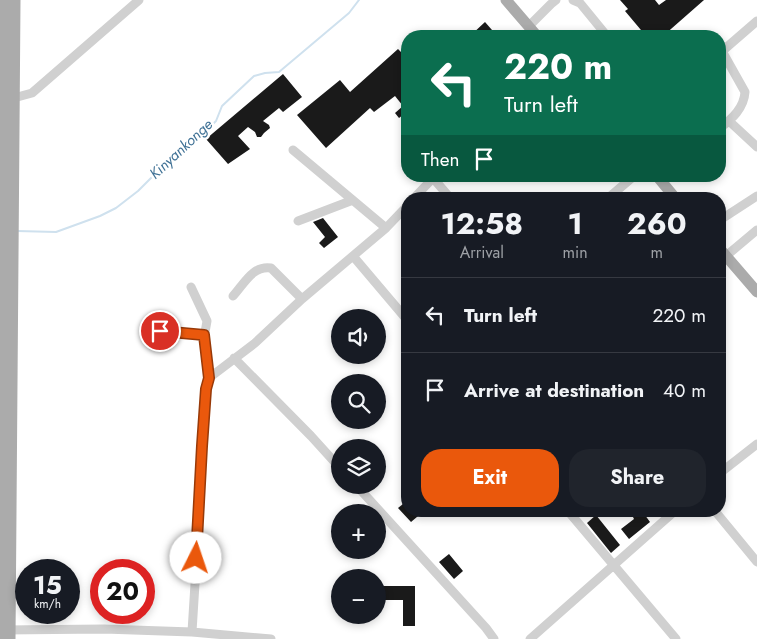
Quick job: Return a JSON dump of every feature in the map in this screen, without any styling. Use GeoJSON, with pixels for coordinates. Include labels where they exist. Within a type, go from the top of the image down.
{"type":"FeatureCollection","features":[{"type":"Feature","properties":{"kind":"main road"},"geometry":{"type":"LineString","coordinates":[[5,0],[9,99],[2,168],[8,223]]}},
{"type":"Feature","properties":{"kind":"main road"},"geometry":{"type":"LineString","coordinates":[[6,633],[1,335],[5,242],[8,223],[9,99],[14,0]]}},
{"type":"Feature","properties":{"kind":"main road"},"geometry":{"type":"LineString","coordinates":[[506,0],[532,30]]}},
{"type":"Feature","properties":{"kind":"main road"},"geometry":{"type":"LineString","coordinates":[[662,182],[670,192]]}},
{"type":"Feature","properties":{"kind":"main road"},"geometry":{"type":"LineString","coordinates":[[0,639],[6,633],[5,242]]}},
{"type":"Feature","properties":{"kind":"main road"},"geometry":{"type":"LineString","coordinates":[[726,256],[757,292]]}},
{"type":"Feature","properties":{"kind":"street"},"geometry":{"type":"LineString","coordinates":[[9,99],[32,93],[139,0]]}},
{"type":"Feature","properties":{"kind":"street"},"geometry":{"type":"LineString","coordinates":[[529,26],[556,0]]}},
{"type":"Feature","properties":{"kind":"street"},"geometry":{"type":"LineString","coordinates":[[573,0],[580,3],[602,30]]}},
{"type":"Feature","properties":{"kind":"street"},"geometry":{"type":"LineString","coordinates":[[726,48],[757,21]]}},
{"type":"Feature","properties":{"kind":"street"},"geometry":{"type":"LineString","coordinates":[[726,60],[745,92],[740,109],[726,123]]}},
{"type":"Feature","properties":{"kind":"street"},"geometry":{"type":"LineString","coordinates":[[729,121],[757,147]]}},
{"type":"Feature","properties":{"kind":"street"},"geometry":{"type":"LineString","coordinates":[[293,150],[386,228]]}},
{"type":"Feature","properties":{"kind":"street"},"geometry":{"type":"LineString","coordinates":[[420,192],[429,182]]}},
{"type":"Feature","properties":{"kind":"street"},"geometry":{"type":"LineString","coordinates":[[615,192],[627,182]]}},
{"type":"Feature","properties":{"kind":"street"},"geometry":{"type":"LineString","coordinates":[[726,216],[757,196]]}},
{"type":"Feature","properties":{"kind":"street"},"geometry":{"type":"LineString","coordinates":[[298,221],[352,200]]}},
{"type":"Feature","properties":{"kind":"street"},"geometry":{"type":"LineString","coordinates":[[209,378],[255,343],[302,299],[386,228],[401,212]]}},
{"type":"Feature","properties":{"kind":"street"},"geometry":{"type":"LineString","coordinates":[[726,251],[757,230]]}},
{"type":"Feature","properties":{"kind":"street"},"geometry":{"type":"LineString","coordinates":[[353,256],[401,313]]}},
{"type":"Feature","properties":{"kind":"street"},"geometry":{"type":"LineString","coordinates":[[232,296],[257,269],[264,267],[271,268],[302,299]]}},
{"type":"Feature","properties":{"kind":"street"},"geometry":{"type":"LineString","coordinates":[[191,288],[207,321],[204,335],[209,378],[206,389],[202,446],[192,632]]}},
{"type":"Feature","properties":{"kind":"street"},"geometry":{"type":"LineString","coordinates":[[160,331],[204,335]]}},
{"type":"Feature","properties":{"kind":"street"},"geometry":{"type":"LineString","coordinates":[[234,358],[331,458]]}},
{"type":"Feature","properties":{"kind":"street"},"geometry":{"type":"LineString","coordinates":[[726,468],[757,444]]}},
{"type":"Feature","properties":{"kind":"street"},"geometry":{"type":"LineString","coordinates":[[364,494],[494,639]]}},
{"type":"Feature","properties":{"kind":"street"},"geometry":{"type":"LineString","coordinates":[[573,517],[676,639]]}},
{"type":"Feature","properties":{"kind":"street"},"geometry":{"type":"LineString","coordinates":[[530,639],[668,517]]}},
{"type":"Feature","properties":{"kind":"street"},"geometry":{"type":"LineString","coordinates":[[720,517],[757,562]]}},
{"type":"Feature","properties":{"kind":"street"},"geometry":{"type":"LineString","coordinates":[[6,633],[104,629],[192,632],[271,639]]}},
{"type":"Feature","properties":{"kind":"building"},"geometry":{"type":"Polygon","coordinates":[[[620,0],[655,0],[659,5],[666,0],[704,0],[670,30],[641,30],[625,11],[628,9],[620,0]]]}},
{"type":"Feature","properties":{"kind":"building"},"geometry":{"type":"Polygon","coordinates":[[[485,22],[492,30],[476,30],[485,22]]]}},
{"type":"Feature","properties":{"kind":"building"},"geometry":{"type":"Polygon","coordinates":[[[398,49],[401,52],[401,104],[395,96],[374,112],[370,108],[326,148],[297,115],[340,80],[350,92],[398,49]]]}},
{"type":"Feature","properties":{"kind":"building"},"geometry":{"type":"Polygon","coordinates":[[[283,74],[302,97],[283,112],[279,108],[263,121],[270,128],[261,137],[257,137],[255,132],[248,127],[238,136],[250,149],[228,164],[206,139],[283,74]]]}},
{"type":"Feature","properties":{"kind":"building"},"geometry":{"type":"Polygon","coordinates":[[[401,108],[401,116],[399,118],[395,113],[401,108]]]}},
{"type":"Feature","properties":{"kind":"building"},"geometry":{"type":"Polygon","coordinates":[[[323,218],[338,237],[324,248],[319,243],[325,237],[313,222],[323,218]]]}},
{"type":"Feature","properties":{"kind":"building"},"geometry":{"type":"Polygon","coordinates":[[[406,517],[417,517],[411,522],[406,517]]]}},
{"type":"Feature","properties":{"kind":"building"},"geometry":{"type":"Polygon","coordinates":[[[594,517],[598,517],[620,545],[611,553],[587,523],[594,517]]]}},
{"type":"Feature","properties":{"kind":"building"},"geometry":{"type":"Polygon","coordinates":[[[633,517],[646,517],[650,522],[629,539],[621,529],[634,519],[633,517]]]}},
{"type":"Feature","properties":{"kind":"building"},"geometry":{"type":"Polygon","coordinates":[[[449,554],[463,571],[454,579],[439,562],[449,554]]]}},
{"type":"Feature","properties":{"kind":"building"},"geometry":{"type":"Polygon","coordinates":[[[386,586],[415,586],[415,626],[403,626],[403,600],[386,600],[386,586]]]}},
{"type":"Feature","properties":{"kind":"waterway","name":"Kinyankonge"},"geometry":{"type":"LineString","coordinates":[[17,231],[56,232],[116,208],[138,191],[177,152],[212,125],[216,121],[222,106],[254,76],[279,72],[349,13],[359,0]]}},
{"type":"Feature","properties":{"kind":"route"},"geometry":{"type":"LineString","coordinates":[[160,331],[204,335],[209,378],[206,389],[196,558]]}}]}
